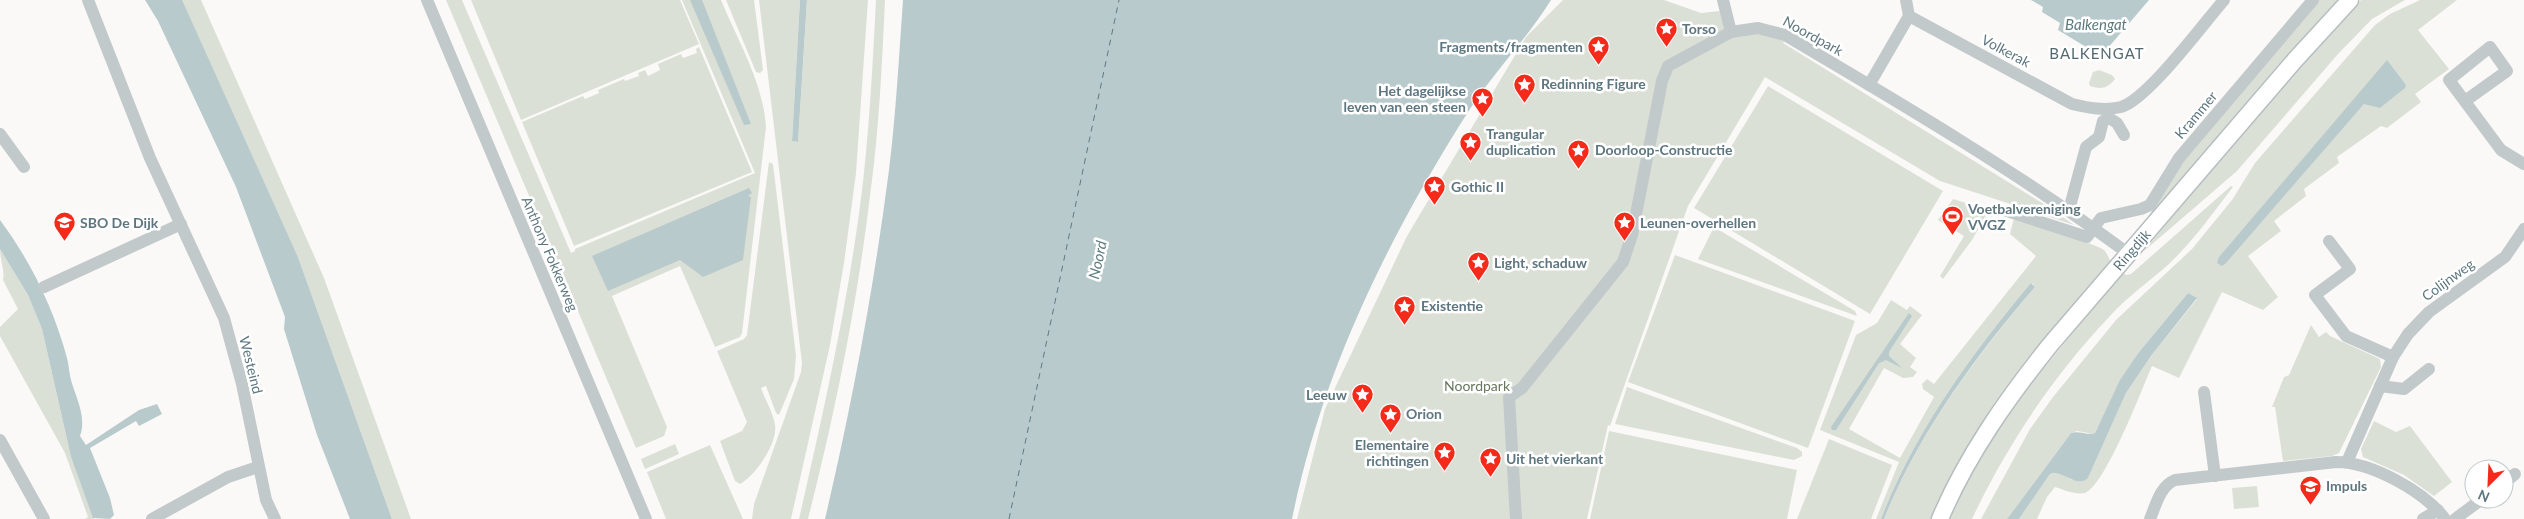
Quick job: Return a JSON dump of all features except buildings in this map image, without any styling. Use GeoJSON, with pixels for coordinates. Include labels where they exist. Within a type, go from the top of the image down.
{"type":"FeatureCollection","features":[{"type":"Feature","properties":{"kind":"main road","name":"Ringdijk"},"geometry":{"type":"LineString","coordinates":[[1940,519],[1949,498],[1981,440],[2012,393],[2128,254],[2295,60],[2350,0]]}},
{"type":"Feature","properties":{"kind":"street","name":"Westeind"},"geometry":{"type":"LineString","coordinates":[[88,0],[150,158],[224,318],[242,384],[266,500],[275,519]]}},
{"type":"Feature","properties":{"kind":"street","name":"Anthony Fokkerweg"},"geometry":{"type":"LineString","coordinates":[[427,0],[646,519]]}},
{"type":"Feature","properties":{"kind":"street"},"geometry":{"type":"LineString","coordinates":[[1723,0],[1731,32]]}},
{"type":"Feature","properties":{"kind":"street"},"geometry":{"type":"LineString","coordinates":[[1869,85],[1909,16],[1906,0]]}},
{"type":"Feature","properties":{"kind":"street","name":"Volkerak"},"geometry":{"type":"LineString","coordinates":[[1909,16],[2072,104],[2099,110],[2122,106],[2147,90],[2224,0]]}},
{"type":"Feature","properties":{"kind":"street","name":"Krammer"},"geometry":{"type":"LineString","coordinates":[[2007,211],[2086,237],[2101,218],[2142,209],[2150,205],[2179,158],[2313,0]]}},
{"type":"Feature","properties":{"kind":"street","name":"Noordpark"},"geometry":{"type":"LineString","coordinates":[[1516,519],[1509,396],[1522,388],[1623,262],[1632,236],[1662,81],[1668,66],[1731,32],[1758,28],[1772,30],[1785,35],[2069,210],[2128,254]]}},
{"type":"Feature","properties":{"kind":"street"},"geometry":{"type":"LineString","coordinates":[[2465,101],[2507,71],[2490,47],[2449,80],[2501,150],[2524,164]]}},
{"type":"Feature","properties":{"kind":"street"},"geometry":{"type":"LineString","coordinates":[[2069,210],[2086,147],[2099,136],[2103,121],[2109,118],[2113,119],[2124,135]]}},
{"type":"Feature","properties":{"kind":"street"},"geometry":{"type":"LineString","coordinates":[[0,134],[24,167]]}},
{"type":"Feature","properties":{"kind":"street"},"geometry":{"type":"LineString","coordinates":[[44,287],[180,224]]}},
{"type":"Feature","properties":{"kind":"street","name":"Colijnweg"},"geometry":{"type":"LineString","coordinates":[[2346,462],[2393,357],[2408,334],[2429,312],[2505,257],[2524,229]]}},
{"type":"Feature","properties":{"kind":"street"},"geometry":{"type":"LineString","coordinates":[[2329,241],[2350,269],[2315,295],[2346,336],[2393,357]]}},
{"type":"Feature","properties":{"kind":"street"},"geometry":{"type":"LineString","coordinates":[[2380,386],[2404,389],[2429,369]]}},
{"type":"Feature","properties":{"kind":"street"},"geometry":{"type":"LineString","coordinates":[[2204,392],[2215,476]]}},
{"type":"Feature","properties":{"kind":"street"},"geometry":{"type":"LineString","coordinates":[[0,440],[4,455],[44,519]]}},
{"type":"Feature","properties":{"kind":"street"},"geometry":{"type":"LineString","coordinates":[[2150,519],[2167,484],[2175,480],[2346,462],[2405,486],[2425,498],[2441,514],[2423,519]]}},
{"type":"Feature","properties":{"kind":"street"},"geometry":{"type":"LineString","coordinates":[[152,519],[228,478],[258,466]]}},
{"type":"Feature","properties":{"kind":"street"},"geometry":{"type":"LineString","coordinates":[[2455,519],[2468,509]]}},
{"type":"Feature","properties":{"kind":"green space"},"geometry":{"type":"Polygon","coordinates":[[[181,0],[201,0],[324,278],[411,519],[392,519],[298,257],[181,0]]]}},
{"type":"Feature","properties":{"kind":"green space"},"geometry":{"type":"Polygon","coordinates":[[[446,0],[462,0],[571,253],[575,249],[755,173],[682,0],[721,0],[755,78],[764,110],[766,127],[742,333],[740,337],[715,347],[680,266],[612,296],[667,427],[664,436],[636,448],[446,0]]]}},
{"type":"Feature","properties":{"kind":"green space"},"geometry":{"type":"Polygon","coordinates":[[[471,0],[680,0],[699,44],[521,120],[471,0]]]}},
{"type":"Feature","properties":{"kind":"green space"},"geometry":{"type":"Polygon","coordinates":[[[726,0],[754,0],[763,70],[760,73],[756,72],[726,0]]]}},
{"type":"Feature","properties":{"kind":"green space"},"geometry":{"type":"Polygon","coordinates":[[[759,0],[800,0],[792,140],[798,142],[807,0],[868,0],[856,173],[844,263],[830,345],[791,519],[752,519],[754,504],[801,372],[802,363],[759,0]]]}},
{"type":"Feature","properties":{"kind":"green space"},"geometry":{"type":"Polygon","coordinates":[[[876,0],[885,0],[880,98],[876,147],[859,278],[844,359],[808,519],[799,519],[845,304],[859,217],[868,130],[876,0]]]}},
{"type":"Feature","properties":{"kind":"green space","name":"Noordpark"},"geometry":{"type":"Polygon","coordinates":[[[1563,0],[1664,0],[1701,13],[1720,11],[1723,21],[1784,41],[1783,43],[2047,206],[2074,225],[1940,181],[1765,77],[1688,206],[1610,426],[1608,425],[1587,519],[1297,519],[1325,409],[1407,236],[1526,37],[1563,0]]]}},
{"type":"Feature","properties":{"kind":"green space"},"geometry":{"type":"Polygon","coordinates":[[[2319,0],[2338,0],[2280,63],[2143,225],[2187,155],[2319,0]]]}},
{"type":"Feature","properties":{"kind":"green space"},"geometry":{"type":"Polygon","coordinates":[[[2361,0],[2405,0],[2372,19],[2338,54],[2237,171],[2143,252],[2258,114],[2361,0]]]}},
{"type":"Feature","properties":{"kind":"green space"},"geometry":{"type":"Polygon","coordinates":[[[2420,0],[2457,0],[2418,30],[2449,69],[2415,94],[2421,102],[2387,128],[2381,126],[2337,157],[2339,163],[2304,189],[2306,196],[2274,221],[2281,231],[2248,256],[2278,297],[2263,310],[2222,292],[2179,378],[2152,366],[2112,456],[2093,486],[2085,493],[2070,492],[2055,487],[2047,497],[2037,519],[2019,519],[2050,474],[2061,473],[2072,480],[2088,478],[2126,393],[2151,356],[2197,299],[2188,293],[2139,352],[2094,434],[2077,431],[2071,433],[2007,519],[1981,519],[2030,429],[2053,397],[2116,320],[2192,249],[2232,200],[2255,163],[2375,25],[2390,14],[2420,0]],[[2389,61],[2222,266],[2350,119],[2364,104],[2368,104],[2389,61]]]}},
{"type":"Feature","properties":{"kind":"green space"},"geometry":{"type":"Polygon","coordinates":[[[699,47],[752,172],[574,246],[522,122],[583,96],[585,99],[599,93],[598,90],[624,79],[625,81],[639,76],[638,73],[645,70],[648,76],[660,70],[658,64],[681,54],[683,58],[697,53],[696,49],[699,47]]]}},
{"type":"Feature","properties":{"kind":"green space"},"geometry":{"type":"Polygon","coordinates":[[[2099,70],[2112,75],[2115,79],[2104,87],[2090,86],[2089,83],[2093,72],[2099,70]]]}},
{"type":"Feature","properties":{"kind":"green space"},"geometry":{"type":"Polygon","coordinates":[[[1768,86],[1943,191],[1870,314],[1694,208],[1768,86]]]}},
{"type":"Feature","properties":{"kind":"green space"},"geometry":{"type":"Polygon","coordinates":[[[769,162],[773,164],[796,356],[794,379],[779,415],[776,413],[766,386],[761,388],[773,415],[775,432],[773,441],[758,467],[740,484],[735,481],[720,441],[742,431],[747,422],[717,351],[744,339],[747,335],[769,162]]]}},
{"type":"Feature","properties":{"kind":"green space"},"geometry":{"type":"Polygon","coordinates":[[[2231,186],[2233,187],[2187,246],[2117,309],[2069,363],[2016,438],[2000,464],[1972,519],[1948,519],[1983,450],[2015,403],[2123,272],[2126,275],[2131,274],[2231,186]]]}},
{"type":"Feature","properties":{"kind":"green space"},"geometry":{"type":"Polygon","coordinates":[[[1953,199],[1989,210],[1972,240],[1943,279],[1940,276],[1964,236],[1938,220],[1953,199]]]}},
{"type":"Feature","properties":{"kind":"green space"},"geometry":{"type":"Polygon","coordinates":[[[2014,218],[2100,248],[2105,251],[2113,264],[2036,354],[1988,416],[1948,483],[1932,519],[1884,519],[1898,487],[1931,426],[1970,368],[2035,287],[2032,283],[1987,338],[1946,395],[1910,455],[1881,519],[1876,519],[1899,462],[1820,430],[1856,335],[1877,323],[1891,300],[1907,310],[1910,306],[1922,315],[1900,344],[1916,358],[1910,367],[1917,372],[1913,377],[1903,378],[1884,368],[1849,429],[1900,458],[1934,397],[1923,389],[1922,384],[1927,379],[1934,384],[2036,256],[2010,234],[2014,218]]]}},
{"type":"Feature","properties":{"kind":"green space"},"geometry":{"type":"Polygon","coordinates":[[[1714,227],[1855,311],[1857,316],[1698,259],[1714,227]]]}},
{"type":"Feature","properties":{"kind":"green space"},"geometry":{"type":"Polygon","coordinates":[[[0,249],[28,295],[42,329],[71,457],[94,519],[85,519],[88,517],[65,453],[0,336],[0,327],[18,309],[3,280],[0,249]]]}},
{"type":"Feature","properties":{"kind":"green space"},"geometry":{"type":"Polygon","coordinates":[[[1675,255],[1855,321],[1808,448],[1628,382],[1675,255]]]}},
{"type":"Feature","properties":{"kind":"green space"},"geometry":{"type":"Polygon","coordinates":[[[2311,325],[2319,337],[2326,332],[2330,336],[2380,359],[2381,367],[2339,453],[2332,456],[2283,461],[2275,407],[2272,407],[2284,377],[2289,375],[2311,325]]]}},
{"type":"Feature","properties":{"kind":"green space"},"geometry":{"type":"Polygon","coordinates":[[[1627,387],[1797,448],[1802,452],[1802,456],[1794,460],[1615,424],[1627,387]]]}},
{"type":"Feature","properties":{"kind":"green space"},"geometry":{"type":"Polygon","coordinates":[[[2374,421],[2396,432],[2410,426],[2452,482],[2434,496],[2404,475],[2363,457],[2361,449],[2374,421]]]}},
{"type":"Feature","properties":{"kind":"green space"},"geometry":{"type":"Polygon","coordinates":[[[1609,431],[1797,470],[1787,519],[1590,519],[1609,431]]]}},
{"type":"Feature","properties":{"kind":"green space"},"geometry":{"type":"Polygon","coordinates":[[[1829,439],[1892,465],[1871,519],[1797,519],[1829,439]]]}},
{"type":"Feature","properties":{"kind":"green space"},"geometry":{"type":"Polygon","coordinates":[[[675,444],[679,454],[645,469],[641,459],[675,444]]]}},
{"type":"Feature","properties":{"kind":"green space"},"geometry":{"type":"Polygon","coordinates":[[[710,445],[743,519],[666,519],[647,472],[710,445]]]}},
{"type":"Feature","properties":{"kind":"green space"},"geometry":{"type":"Polygon","coordinates":[[[2257,486],[2259,507],[2234,509],[2232,488],[2257,486]]]}},
{"type":"Feature","properties":{"kind":"water"},"geometry":{"type":"Polygon","coordinates":[[[145,0],[182,0],[298,257],[392,519],[350,519],[317,435],[284,329],[285,317],[236,187],[158,21],[145,0]]]}},
{"type":"Feature","properties":{"kind":"water"},"geometry":{"type":"Polygon","coordinates":[[[690,0],[702,0],[751,124],[744,125],[690,0]]]}},
{"type":"Feature","properties":{"kind":"water"},"geometry":{"type":"Polygon","coordinates":[[[800,0],[807,0],[798,142],[792,141],[800,0]]]}},
{"type":"Feature","properties":{"kind":"water","name":"Noord"},"geometry":{"type":"Polygon","coordinates":[[[903,0],[1551,0],[1468,112],[1411,208],[1385,257],[1361,308],[1321,411],[1305,464],[1292,519],[825,519],[853,389],[883,214],[897,85],[903,0]]]}},
{"type":"Feature","properties":{"kind":"water","name":"Balkengat"},"geometry":{"type":"Polygon","coordinates":[[[2031,0],[2149,0],[2101,56],[2058,30],[2060,23],[2042,12],[2043,7],[2031,0]]]}},
{"type":"Feature","properties":{"kind":"water"},"geometry":{"type":"Polygon","coordinates":[[[2387,60],[2406,85],[2405,88],[2380,108],[2364,104],[2226,263],[2222,266],[2217,263],[2219,257],[2387,60]]]}},
{"type":"Feature","properties":{"kind":"water"},"geometry":{"type":"Polygon","coordinates":[[[749,188],[752,193],[748,196],[751,197],[743,260],[703,277],[680,260],[608,291],[592,256],[749,188]]]}},
{"type":"Feature","properties":{"kind":"water"},"geometry":{"type":"Polygon","coordinates":[[[0,220],[31,268],[55,321],[82,415],[80,436],[86,445],[139,410],[157,404],[162,414],[139,426],[136,421],[90,448],[110,498],[114,515],[110,519],[93,518],[71,457],[42,329],[28,295],[0,249],[0,220]]]}},
{"type":"Feature","properties":{"kind":"water"},"geometry":{"type":"Polygon","coordinates":[[[2031,283],[2035,287],[1970,368],[1931,426],[1898,487],[1884,519],[1881,519],[1910,455],[1946,395],[1987,338],[2031,283]]]}},
{"type":"Feature","properties":{"kind":"water"},"geometry":{"type":"Polygon","coordinates":[[[2188,293],[2197,298],[2151,356],[2126,393],[2088,478],[2079,481],[2060,474],[2050,474],[2019,519],[2007,519],[2071,433],[2095,433],[2120,380],[2139,352],[2188,293]]]}},
{"type":"Feature","properties":{"kind":"water"},"geometry":{"type":"Polygon","coordinates":[[[1909,313],[1912,316],[1889,352],[1889,356],[1902,368],[1886,360],[1879,363],[1836,430],[1832,430],[1831,427],[1909,313]]]}},
{"type":"Feature","properties":{"kind":"ferry route"},"geometry":{"type":"LineString","coordinates":[[1009,519],[1119,0]]}},
{"type":"Feature","properties":{"kind":"place","name":"Torso"},"geometry":{"type":"Point","coordinates":[1666,48]}},
{"type":"Feature","properties":{"kind":"place","name":"Fragments/fragmenten"},"geometry":{"type":"Point","coordinates":[1599,66]}},
{"type":"Feature","properties":{"kind":"place","name":"Redinning Figure"},"geometry":{"type":"Point","coordinates":[1525,103]}},
{"type":"Feature","properties":{"kind":"place","name":"Het dagelijkse leven van een steen"},"geometry":{"type":"Point","coordinates":[1482,118]}},
{"type":"Feature","properties":{"kind":"place","name":"Trangular duplication"},"geometry":{"type":"Point","coordinates":[1470,161]}},
{"type":"Feature","properties":{"kind":"place","name":"Doorloop-Constructie"},"geometry":{"type":"Point","coordinates":[1579,169]}},
{"type":"Feature","properties":{"kind":"place","name":"Gothic II"},"geometry":{"type":"Point","coordinates":[1435,206]}},
{"type":"Feature","properties":{"kind":"place","name":"Voetbalvereniging VVGZ"},"geometry":{"type":"Point","coordinates":[1952,236]}},
{"type":"Feature","properties":{"kind":"place","name":"SBO De Dijk"},"geometry":{"type":"Point","coordinates":[64,242]}},
{"type":"Feature","properties":{"kind":"place","name":"Leunen-overhellen"},"geometry":{"type":"Point","coordinates":[1624,242]}},
{"type":"Feature","properties":{"kind":"place","name":"Light, schaduw"},"geometry":{"type":"Point","coordinates":[1478,282]}},
{"type":"Feature","properties":{"kind":"place","name":"Existentie"},"geometry":{"type":"Point","coordinates":[1405,325]}},
{"type":"Feature","properties":{"kind":"place","name":"Leeuw"},"geometry":{"type":"Point","coordinates":[1363,414]}},
{"type":"Feature","properties":{"kind":"place","name":"Orion"},"geometry":{"type":"Point","coordinates":[1390,433]}},
{"type":"Feature","properties":{"kind":"place","name":"Elementaire richtingen"},"geometry":{"type":"Point","coordinates":[1445,472]}},
{"type":"Feature","properties":{"kind":"place","name":"Uit het vierkant"},"geometry":{"type":"Point","coordinates":[1490,478]}},
{"type":"Feature","properties":{"kind":"place","name":"Impuls"},"geometry":{"type":"Point","coordinates":[2310,505]}},
{"type":"Feature","properties":{"kind":"district","name":"BALKENGAT"},"geometry":{"type":"Point","coordinates":[2097,54]}}]}
